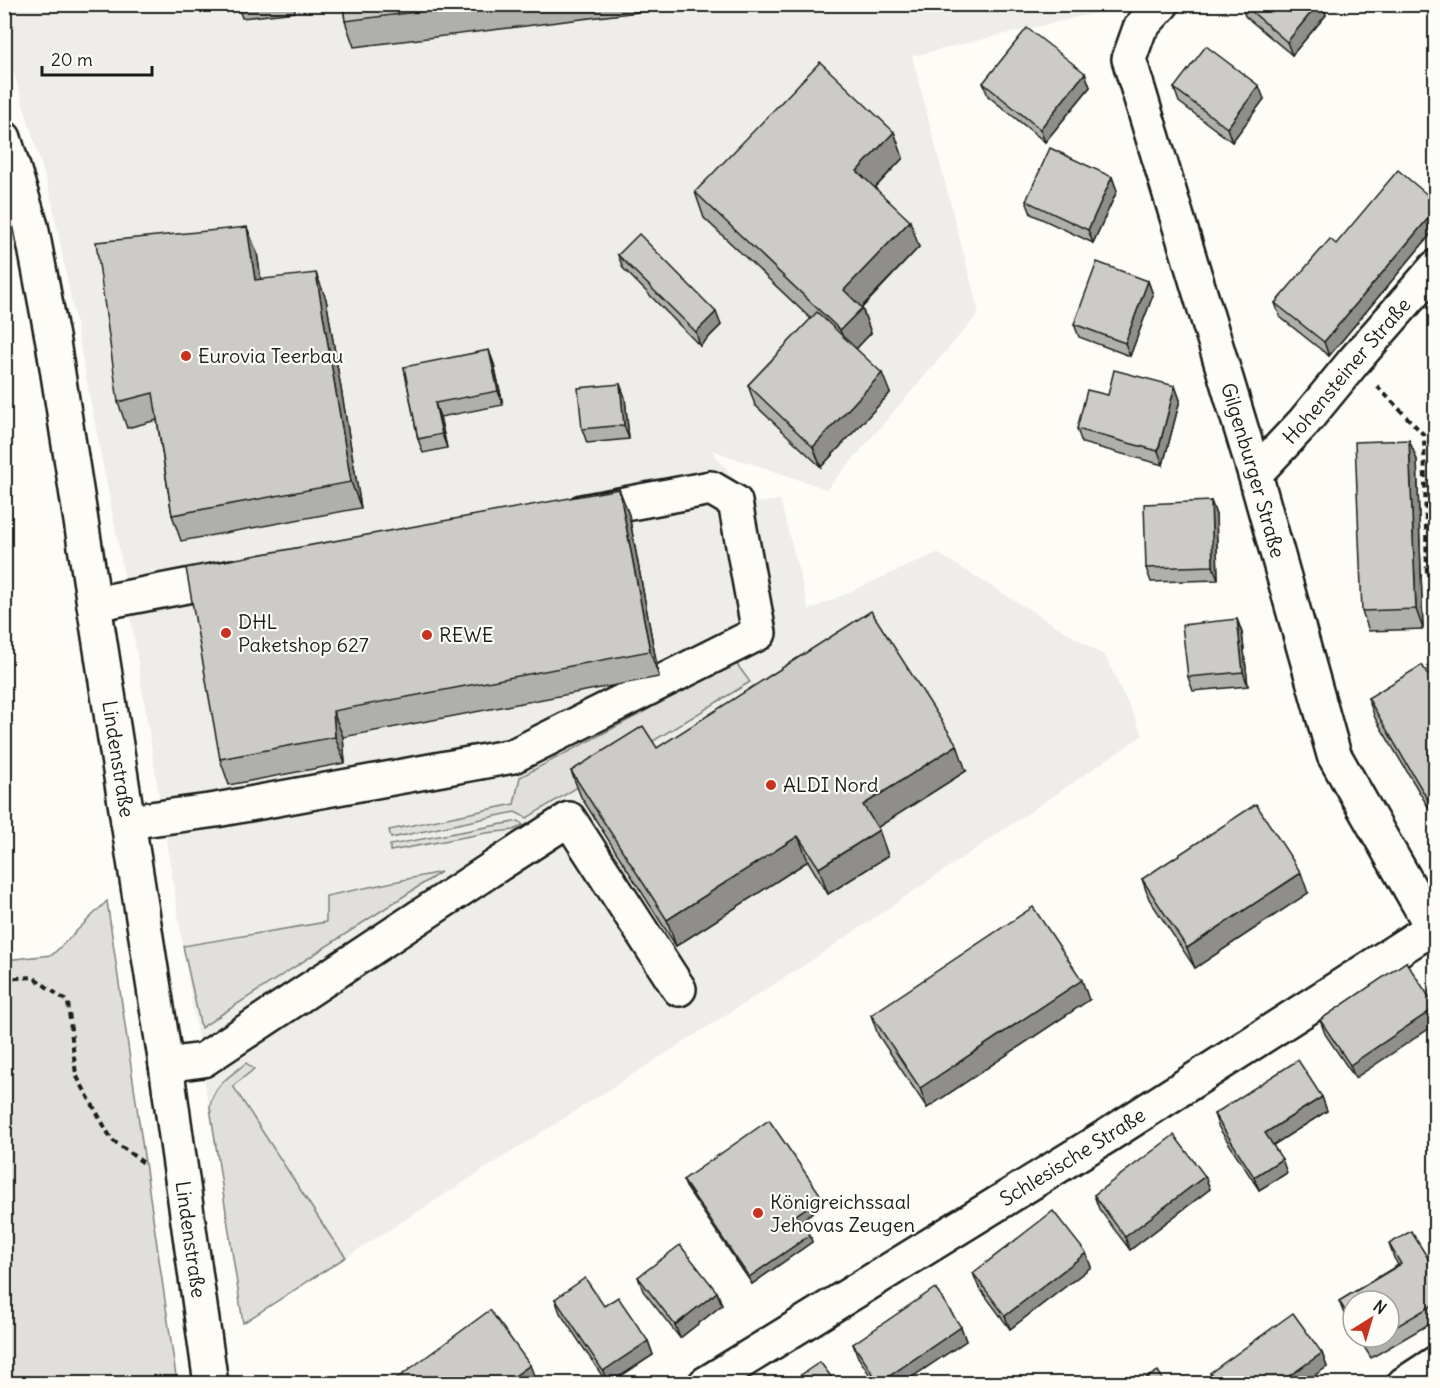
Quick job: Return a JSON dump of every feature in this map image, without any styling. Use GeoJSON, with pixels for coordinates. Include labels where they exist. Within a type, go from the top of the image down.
{"type":"FeatureCollection","features":[{"type":"Feature","properties":{"kind":"street","name":"Gilgenburger Straße"},"geometry":{"type":"LineString","coordinates":[[1162,4],[1140,28],[1129,59],[1254,474],[1334,755],[1434,929]]}},
{"type":"Feature","properties":{"kind":"street","name":"Lindenstraße"},"geometry":{"type":"LineString","coordinates":[[4,138],[31,226],[53,342],[166,1065],[211,1383]]}},
{"type":"Feature","properties":{"kind":"street","name":"Hohensteiner Straße"},"geometry":{"type":"LineString","coordinates":[[1254,474],[1304,422],[1436,267]]}},
{"type":"Feature","properties":{"kind":"street"},"geometry":{"type":"LineString","coordinates":[[128,822],[216,810],[513,756],[759,633],[735,502],[711,488],[548,519]]}},
{"type":"Feature","properties":{"kind":"street"},"geometry":{"type":"LineString","coordinates":[[94,604],[258,573]]}},
{"type":"Feature","properties":{"kind":"street"},"geometry":{"type":"LineString","coordinates":[[166,1065],[203,1060],[569,819],[679,989]]}},
{"type":"Feature","properties":{"kind":"street","name":"Schlesische Straße"},"geometry":{"type":"LineString","coordinates":[[705,1383],[1107,1136],[1434,929]]}},
{"type":"Feature","properties":{"kind":"street"},"geometry":{"type":"LineString","coordinates":[[1404,1383],[1436,1363]]}},
{"type":"Feature","properties":{"kind":"path"},"geometry":{"type":"LineString","coordinates":[[1354,361],[1424,435],[1427,577]]}},
{"type":"Feature","properties":{"kind":"path"},"geometry":{"type":"LineString","coordinates":[[4,979],[33,977],[68,1002],[76,1075],[112,1140],[148,1167],[180,1165]]}},
{"type":"Feature","properties":{"kind":"shaded area"},"geometry":{"type":"Polygon","coordinates":[[[4,5],[1130,5],[912,56],[979,313],[827,489],[711,450],[754,503],[780,500],[809,610],[937,553],[1105,656],[1143,735],[812,960],[243,1323],[123,569],[52,201],[5,43],[4,5]]]}},
{"type":"Feature","properties":{"kind":"shaded area"},"geometry":{"type":"Polygon","coordinates":[[[733,659],[750,682],[527,818],[515,812],[391,838],[389,830],[514,804],[520,777],[642,713],[733,659]]]}},
{"type":"Feature","properties":{"kind":"shaded area"},"geometry":{"type":"Polygon","coordinates":[[[519,821],[523,825],[514,830],[390,851],[390,845],[519,821]]]}},
{"type":"Feature","properties":{"kind":"shaded area"},"geometry":{"type":"Polygon","coordinates":[[[441,872],[201,1028],[183,946],[326,922],[326,896],[441,872]]]}},
{"type":"Feature","properties":{"kind":"shaded area"},"geometry":{"type":"Polygon","coordinates":[[[107,901],[177,1383],[5,1383],[5,960],[52,955],[107,901]]]}},
{"type":"Feature","properties":{"kind":"shaded area"},"geometry":{"type":"Polygon","coordinates":[[[246,1063],[254,1069],[233,1086],[346,1257],[243,1323],[210,1107],[218,1087],[246,1063]]]}},
{"type":"Feature","properties":{"kind":"building"},"geometry":{"type":"Polygon","coordinates":[[[343,4],[480,4],[345,21],[343,4]]]}},
{"type":"Feature","properties":{"kind":"building"},"geometry":{"type":"Polygon","coordinates":[[[1243,4],[1318,4],[1287,42],[1243,4]]]}},
{"type":"Feature","properties":{"kind":"building"},"geometry":{"type":"Polygon","coordinates":[[[1027,28],[1085,73],[1040,129],[983,83],[1027,28]]]}},
{"type":"Feature","properties":{"kind":"building"},"geometry":{"type":"Polygon","coordinates":[[[1206,46],[1259,86],[1227,128],[1174,88],[1206,46]]]}},
{"type":"Feature","properties":{"kind":"building"},"geometry":{"type":"Polygon","coordinates":[[[820,62],[894,132],[857,171],[910,221],[844,290],[862,308],[840,330],[695,192],[820,62]]]}},
{"type":"Feature","properties":{"kind":"building"},"geometry":{"type":"Polygon","coordinates":[[[1050,148],[1112,177],[1088,230],[1026,201],[1050,148]]]}},
{"type":"Feature","properties":{"kind":"building"},"geometry":{"type":"Polygon","coordinates":[[[1398,170],[1436,202],[1436,209],[1324,342],[1275,303],[1330,239],[1336,244],[1398,170]]]}},
{"type":"Feature","properties":{"kind":"building"},"geometry":{"type":"Polygon","coordinates":[[[247,227],[255,280],[316,273],[351,482],[172,515],[153,393],[118,402],[96,242],[247,227]]]}},
{"type":"Feature","properties":{"kind":"building"},"geometry":{"type":"Polygon","coordinates":[[[639,234],[716,312],[696,332],[618,255],[639,234]]]}},
{"type":"Feature","properties":{"kind":"building"},"geometry":{"type":"Polygon","coordinates":[[[1097,262],[1148,281],[1125,343],[1074,324],[1097,262]]]}},
{"type":"Feature","properties":{"kind":"building"},"geometry":{"type":"Polygon","coordinates":[[[817,312],[882,373],[813,447],[748,385],[817,312]]]}},
{"type":"Feature","properties":{"kind":"building"},"geometry":{"type":"Polygon","coordinates":[[[489,350],[498,391],[435,403],[442,434],[418,439],[404,367],[489,350]]]}},
{"type":"Feature","properties":{"kind":"building"},"geometry":{"type":"Polygon","coordinates":[[[1114,370],[1175,386],[1158,451],[1077,429],[1087,390],[1108,395],[1114,370]]]}},
{"type":"Feature","properties":{"kind":"building"},"geometry":{"type":"Polygon","coordinates":[[[620,384],[624,425],[582,429],[578,388],[620,384]]]}},
{"type":"Feature","properties":{"kind":"building"},"geometry":{"type":"Polygon","coordinates":[[[1409,440],[1416,609],[1362,611],[1355,442],[1409,440]]]}},
{"type":"Feature","properties":{"kind":"building","name":"REWE"},"geometry":{"type":"Polygon","coordinates":[[[619,489],[650,651],[333,711],[335,737],[220,759],[186,568],[619,489]]]}},
{"type":"Feature","properties":{"kind":"building"},"geometry":{"type":"Polygon","coordinates":[[[1211,501],[1213,566],[1146,568],[1144,504],[1211,501]]]}},
{"type":"Feature","properties":{"kind":"building","name":"ALDI Nord"},"geometry":{"type":"Polygon","coordinates":[[[871,611],[957,745],[863,805],[879,830],[819,868],[798,836],[667,920],[571,771],[643,726],[657,748],[871,611]]]}},
{"type":"Feature","properties":{"kind":"building"},"geometry":{"type":"Polygon","coordinates":[[[1237,619],[1243,672],[1188,677],[1182,625],[1237,619]]]}},
{"type":"Feature","properties":{"kind":"building"},"geometry":{"type":"Polygon","coordinates":[[[1422,665],[1436,688],[1436,795],[1428,800],[1368,698],[1422,665]]]}},
{"type":"Feature","properties":{"kind":"building"},"geometry":{"type":"Polygon","coordinates":[[[1256,804],[1301,873],[1187,948],[1142,879],[1256,804]]]}},
{"type":"Feature","properties":{"kind":"building"},"geometry":{"type":"Polygon","coordinates":[[[1033,907],[1082,980],[920,1088],[871,1015],[1033,907]]]}},
{"type":"Feature","properties":{"kind":"building"},"geometry":{"type":"Polygon","coordinates":[[[1406,962],[1436,1007],[1350,1065],[1320,1020],[1406,962]]]}},
{"type":"Feature","properties":{"kind":"building"},"geometry":{"type":"Polygon","coordinates":[[[1298,1060],[1322,1097],[1265,1133],[1282,1159],[1254,1177],[1214,1114],[1298,1060]]]}},
{"type":"Feature","properties":{"kind":"building","name":"Königreichssaal Jehovas Zeugen"},"geometry":{"type":"Polygon","coordinates":[[[769,1120],[822,1197],[796,1215],[810,1235],[749,1277],[683,1180],[769,1120]]]}},
{"type":"Feature","properties":{"kind":"building"},"geometry":{"type":"Polygon","coordinates":[[[1174,1135],[1205,1176],[1125,1237],[1094,1195],[1174,1135]]]}},
{"type":"Feature","properties":{"kind":"building"},"geometry":{"type":"Polygon","coordinates":[[[1053,1211],[1086,1253],[1005,1316],[973,1273],[1053,1211]]]}},
{"type":"Feature","properties":{"kind":"building"},"geometry":{"type":"Polygon","coordinates":[[[1411,1231],[1436,1271],[1436,1303],[1401,1324],[1401,1289],[1359,1289],[1401,1264],[1389,1244],[1411,1231]]]}},
{"type":"Feature","properties":{"kind":"building"},"geometry":{"type":"Polygon","coordinates":[[[680,1245],[717,1292],[675,1325],[638,1277],[680,1245]]]}},
{"type":"Feature","properties":{"kind":"building"},"geometry":{"type":"Polygon","coordinates":[[[585,1278],[604,1306],[618,1297],[648,1341],[603,1371],[555,1299],[585,1278]]]}},
{"type":"Feature","properties":{"kind":"building"},"geometry":{"type":"Polygon","coordinates":[[[935,1288],[961,1327],[879,1383],[853,1344],[935,1288]]]}},
{"type":"Feature","properties":{"kind":"building"},"geometry":{"type":"Polygon","coordinates":[[[490,1310],[530,1365],[505,1383],[392,1382],[490,1310]]]}},
{"type":"Feature","properties":{"kind":"building"},"geometry":{"type":"Polygon","coordinates":[[[1293,1313],[1322,1353],[1279,1383],[1217,1383],[1210,1373],[1293,1313]]]}},
{"type":"Feature","properties":{"kind":"building"},"geometry":{"type":"Polygon","coordinates":[[[820,1362],[836,1383],[789,1383],[820,1362]]]}},
{"type":"Feature","properties":{"kind":"building"},"geometry":{"type":"Polygon","coordinates":[[[1158,1371],[1165,1383],[1138,1383],[1158,1371]]]}},
{"type":"Feature","properties":{"kind":"place","name":"Eurovia Teerbau"},"geometry":{"type":"Point","coordinates":[186,356]}},
{"type":"Feature","properties":{"kind":"place","name":"DHL Paketshop 627"},"geometry":{"type":"Point","coordinates":[226,633]}},
{"type":"Feature","properties":{"kind":"place","name":"REWE"},"geometry":{"type":"Point","coordinates":[427,635]}},
{"type":"Feature","properties":{"kind":"place","name":"ALDI Nord"},"geometry":{"type":"Point","coordinates":[771,785]}},
{"type":"Feature","properties":{"kind":"place","name":"Königreichssaal Jehovas Zeugen"},"geometry":{"type":"Point","coordinates":[758,1213]}}]}
